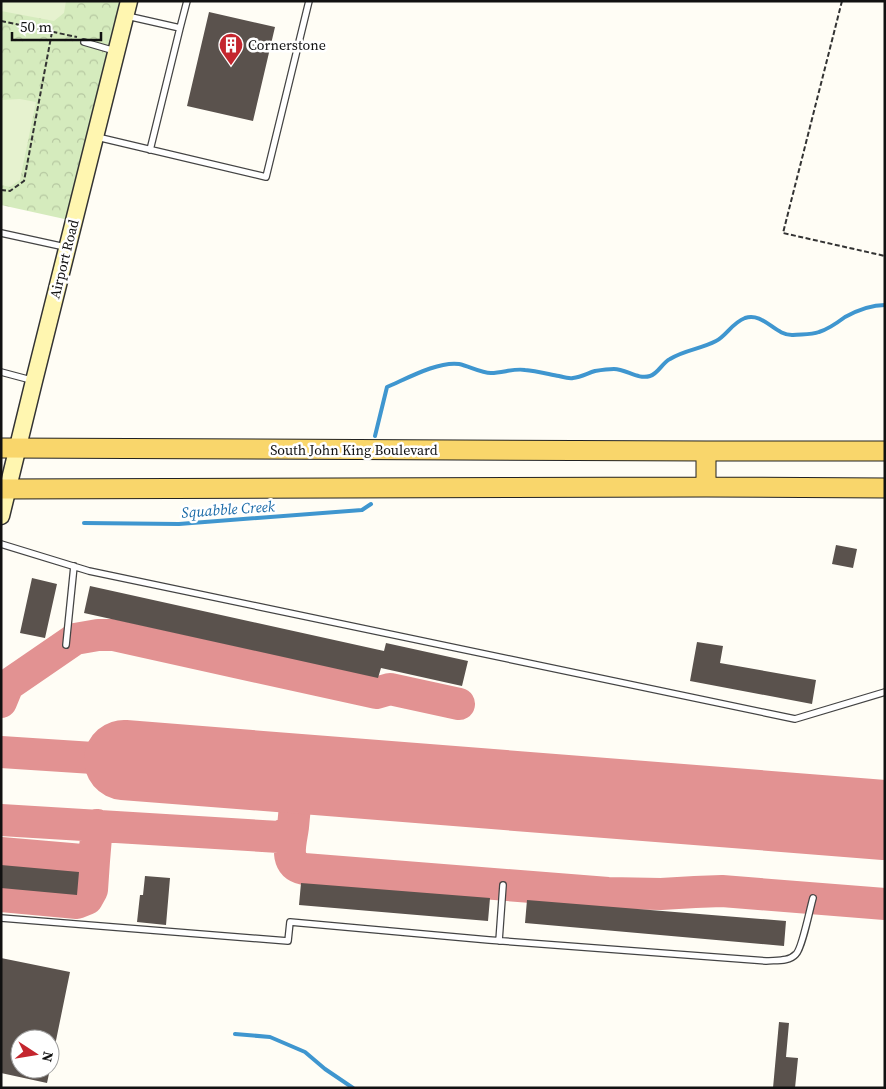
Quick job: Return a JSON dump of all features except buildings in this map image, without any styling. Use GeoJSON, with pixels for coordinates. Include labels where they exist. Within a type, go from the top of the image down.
{"type":"FeatureCollection","features":[{"type":"Feature","properties":{"kind":"main road","name":"South John King Boulevard"},"geometry":{"type":"LineString","coordinates":[[10,448],[885,451]]}},
{"type":"Feature","properties":{"kind":"main road"},"geometry":{"type":"LineString","coordinates":[[706,451],[706,487]]}},
{"type":"Feature","properties":{"kind":"main road"},"geometry":{"type":"LineString","coordinates":[[5,489],[885,488]]}},
{"type":"Feature","properties":{"kind":"street","name":"Airport Road"},"geometry":{"type":"LineString","coordinates":[[1,516],[10,448],[34,381],[127,8]]}},
{"type":"Feature","properties":{"kind":"lane"},"geometry":{"type":"LineString","coordinates":[[150,150],[187,1]]}},
{"type":"Feature","properties":{"kind":"lane"},"geometry":{"type":"LineString","coordinates":[[95,136],[266,177],[309,1]]}},
{"type":"Feature","properties":{"kind":"lane"},"geometry":{"type":"LineString","coordinates":[[127,8],[180,28]]}},
{"type":"Feature","properties":{"kind":"lane"},"geometry":{"type":"LineString","coordinates":[[84,41],[116,51]]}},
{"type":"Feature","properties":{"kind":"lane"},"geometry":{"type":"LineString","coordinates":[[1,233],[67,247]]}},
{"type":"Feature","properties":{"kind":"lane"},"geometry":{"type":"LineString","coordinates":[[1,372],[34,381]]}},
{"type":"Feature","properties":{"kind":"lane"},"geometry":{"type":"LineString","coordinates":[[1,544],[90,571],[795,719],[885,692]]}},
{"type":"Feature","properties":{"kind":"lane"},"geometry":{"type":"LineString","coordinates":[[66,645],[74,566]]}},
{"type":"Feature","properties":{"kind":"lane"},"geometry":{"type":"LineString","coordinates":[[499,941],[503,885]]}},
{"type":"Feature","properties":{"kind":"lane"},"geometry":{"type":"LineString","coordinates":[[1,918],[288,942],[290,922],[499,941],[766,961],[787,960],[796,954],[801,945],[813,898]]}},
{"type":"Feature","properties":{"kind":"path"},"geometry":{"type":"LineString","coordinates":[[842,1],[783,233],[885,256]]}},
{"type":"Feature","properties":{"kind":"path"},"geometry":{"type":"LineString","coordinates":[[1,21],[84,41]]}},
{"type":"Feature","properties":{"kind":"path"},"geometry":{"type":"LineString","coordinates":[[1,190],[10,191],[24,181],[52,32]]}},
{"type":"Feature","properties":{"kind":"green space"},"geometry":{"type":"Polygon","coordinates":[[[1,1],[120,1],[69,220],[1,205],[1,1]]]}},
{"type":"Feature","properties":{"kind":"green space"},"geometry":{"type":"Polygon","coordinates":[[[1,1],[66,1],[64,13],[54,21],[1,11],[1,1]]]}},
{"type":"Feature","properties":{"kind":"green space"},"geometry":{"type":"Polygon","coordinates":[[[20,99],[36,102],[20,180],[10,187],[1,185],[1,100],[20,99]]]}},
{"type":"Feature","properties":{"kind":"waterway","name":"Squabble Creek"},"geometry":{"type":"LineString","coordinates":[[375,436],[387,387],[422,371],[442,365],[459,364],[491,373],[521,370],[570,378],[595,371],[614,369],[646,377],[653,375],[675,356],[716,341],[736,323],[745,318],[758,318],[787,334],[809,334],[826,329],[859,311],[885,305]]}},
{"type":"Feature","properties":{"kind":"waterway","name":"Squabble Creek"},"geometry":{"type":"LineString","coordinates":[[84,523],[179,524],[362,510],[371,504]]}},
{"type":"Feature","properties":{"kind":"waterway"},"geometry":{"type":"LineString","coordinates":[[235,1034],[270,1037],[305,1052],[325,1069],[353,1088]]}},
{"type":"Feature","properties":{"kind":"taxiway"},"geometry":{"type":"LineString","coordinates":[[1,702],[8,685],[75,639],[98,635],[113,635],[376,693],[390,689],[459,704]]}},
{"type":"Feature","properties":{"kind":"taxiway"},"geometry":{"type":"LineString","coordinates":[[1,752],[124,760]]}},
{"type":"Feature","properties":{"kind":"taxiway"},"geometry":{"type":"LineString","coordinates":[[1,820],[279,837],[289,832],[293,827],[298,774]]}},
{"type":"Feature","properties":{"kind":"taxiway"},"geometry":{"type":"LineString","coordinates":[[1,853],[94,861],[97,825]]}},
{"type":"Feature","properties":{"kind":"taxiway"},"geometry":{"type":"LineString","coordinates":[[293,827],[290,846],[291,858],[293,863],[304,869],[608,893],[661,894],[722,891],[885,904]]}},
{"type":"Feature","properties":{"kind":"taxiway"},"geometry":{"type":"LineString","coordinates":[[1,896],[77,903],[87,899],[92,890],[94,861]]}},
{"type":"Feature","properties":{"kind":"runway"},"geometry":{"type":"LineString","coordinates":[[124,760],[885,820]]}},
{"type":"Feature","properties":{"kind":"place","name":"Cornerstone"},"geometry":{"type":"Point","coordinates":[231,66]}}]}
